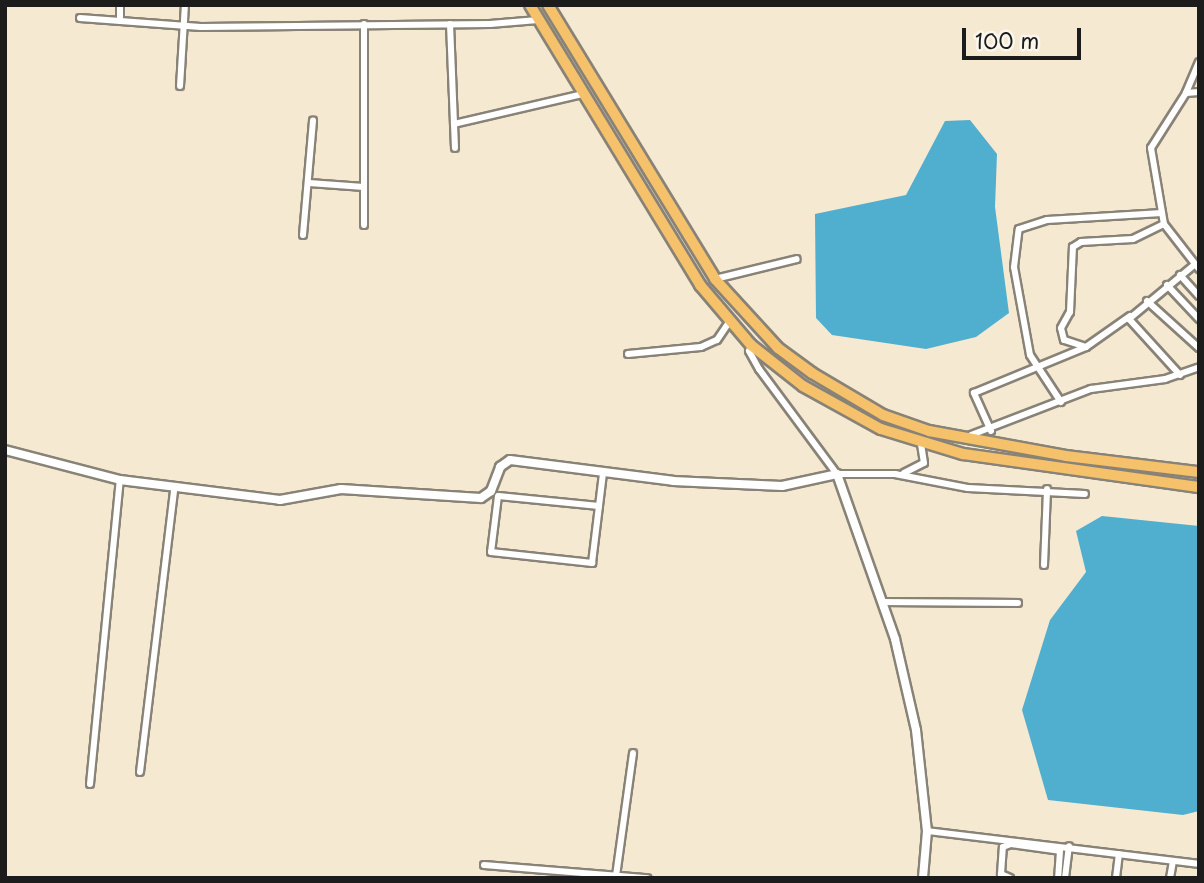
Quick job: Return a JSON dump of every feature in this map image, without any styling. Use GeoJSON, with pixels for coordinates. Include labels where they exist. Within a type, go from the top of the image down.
{"type":"FeatureCollection","features":[{"type":"Feature","properties":{"kind":"highway"},"geometry":{"type":"LineString","coordinates":[[530,5],[700,285],[751,345],[834,404],[921,443],[997,461],[1199,487]]}},
{"type":"Feature","properties":{"kind":"highway"},"geometry":{"type":"LineString","coordinates":[[548,5],[715,279],[779,348],[812,373],[883,415],[959,439],[1199,472]]}},
{"type":"Feature","properties":{"kind":"street"},"geometry":{"type":"LineString","coordinates":[[120,5],[120,21]]}},
{"type":"Feature","properties":{"kind":"street"},"geometry":{"type":"LineString","coordinates":[[180,86],[185,5]]}},
{"type":"Feature","properties":{"kind":"street"},"geometry":{"type":"LineString","coordinates":[[80,18],[184,26],[450,24],[538,20]]}},
{"type":"Feature","properties":{"kind":"street"},"geometry":{"type":"LineString","coordinates":[[364,24],[364,225]]}},
{"type":"Feature","properties":{"kind":"street"},"geometry":{"type":"LineString","coordinates":[[450,24],[455,148]]}},
{"type":"Feature","properties":{"kind":"street"},"geometry":{"type":"LineString","coordinates":[[991,430],[974,393],[1086,347],[1130,316],[1167,285],[1196,267],[1164,225],[1151,148],[1186,93],[1199,62]]}},
{"type":"Feature","properties":{"kind":"street"},"geometry":{"type":"LineString","coordinates":[[1186,93],[1199,92]]}},
{"type":"Feature","properties":{"kind":"street"},"geometry":{"type":"LineString","coordinates":[[454,124],[583,94]]}},
{"type":"Feature","properties":{"kind":"street"},"geometry":{"type":"LineString","coordinates":[[303,235],[313,120]]}},
{"type":"Feature","properties":{"kind":"street"},"geometry":{"type":"LineString","coordinates":[[309,183],[364,187]]}},
{"type":"Feature","properties":{"kind":"street"},"geometry":{"type":"LineString","coordinates":[[1061,402],[1030,355],[1016,279],[1014,243],[1019,229],[1047,220],[1162,214]]}},
{"type":"Feature","properties":{"kind":"street"},"geometry":{"type":"LineString","coordinates":[[1086,347],[1064,340],[1061,328],[1070,312],[1073,247],[1081,242],[1133,239],[1164,225]]}},
{"type":"Feature","properties":{"kind":"street"},"geometry":{"type":"LineString","coordinates":[[715,279],[797,258]]}},
{"type":"Feature","properties":{"kind":"street"},"geometry":{"type":"LineString","coordinates":[[1181,275],[1199,296]]}},
{"type":"Feature","properties":{"kind":"street"},"geometry":{"type":"LineString","coordinates":[[1167,285],[1199,319]]}},
{"type":"Feature","properties":{"kind":"street"},"geometry":{"type":"LineString","coordinates":[[1147,301],[1199,348]]}},
{"type":"Feature","properties":{"kind":"street"},"geometry":{"type":"LineString","coordinates":[[1130,316],[1131,323],[1180,375]]}},
{"type":"Feature","properties":{"kind":"street"},"geometry":{"type":"LineString","coordinates":[[628,354],[701,347],[717,340],[729,322]]}},
{"type":"Feature","properties":{"kind":"street"},"geometry":{"type":"LineString","coordinates":[[751,345],[749,351],[764,377],[837,474],[883,602],[916,730],[927,831],[923,878]]}},
{"type":"Feature","properties":{"kind":"street"},"geometry":{"type":"LineString","coordinates":[[959,439],[991,430],[1091,389],[1180,375],[1199,367]]}},
{"type":"Feature","properties":{"kind":"street"},"geometry":{"type":"LineString","coordinates":[[895,474],[920,469],[925,456],[921,443]]}},
{"type":"Feature","properties":{"kind":"street"},"geometry":{"type":"LineString","coordinates":[[5,450],[120,480],[174,489],[280,500],[341,489],[473,498],[491,491],[500,467],[510,460],[603,472],[782,486],[837,474],[895,474],[968,488],[1047,489],[1084,494]]}},
{"type":"Feature","properties":{"kind":"street"},"geometry":{"type":"LineString","coordinates":[[599,506],[498,496],[491,552],[592,563],[599,506],[603,472]]}},
{"type":"Feature","properties":{"kind":"street"},"geometry":{"type":"LineString","coordinates":[[90,784],[120,480]]}},
{"type":"Feature","properties":{"kind":"street"},"geometry":{"type":"LineString","coordinates":[[140,772],[174,489]]}},
{"type":"Feature","properties":{"kind":"street"},"geometry":{"type":"LineString","coordinates":[[1044,565],[1047,489]]}},
{"type":"Feature","properties":{"kind":"street"},"geometry":{"type":"LineString","coordinates":[[883,602],[1018,603]]}},
{"type":"Feature","properties":{"kind":"street"},"geometry":{"type":"LineString","coordinates":[[616,876],[633,753]]}},
{"type":"Feature","properties":{"kind":"street"},"geometry":{"type":"LineString","coordinates":[[927,831],[1058,847],[1069,846],[1199,864]]}},
{"type":"Feature","properties":{"kind":"street"},"geometry":{"type":"LineString","coordinates":[[1010,878],[1001,874],[1003,847],[1019,842]]}},
{"type":"Feature","properties":{"kind":"street"},"geometry":{"type":"LineString","coordinates":[[1058,878],[1069,846]]}},
{"type":"Feature","properties":{"kind":"street"},"geometry":{"type":"LineString","coordinates":[[1058,847],[1064,860],[1065,878]]}},
{"type":"Feature","properties":{"kind":"street"},"geometry":{"type":"LineString","coordinates":[[1116,878],[1119,853]]}},
{"type":"Feature","properties":{"kind":"street"},"geometry":{"type":"LineString","coordinates":[[1170,878],[1173,861]]}},
{"type":"Feature","properties":{"kind":"street"},"geometry":{"type":"LineString","coordinates":[[484,865],[647,878]]}},
{"type":"Feature","properties":{"kind":"water"},"geometry":{"type":"Polygon","coordinates":[[[970,120],[997,154],[995,207],[1009,313],[976,337],[926,349],[832,335],[816,318],[815,214],[906,195],[945,121],[970,120]]]}},
{"type":"Feature","properties":{"kind":"water"},"geometry":{"type":"Polygon","coordinates":[[[1102,516],[1199,526],[1199,811],[1183,815],[1048,800],[1022,710],[1050,620],[1086,572],[1076,531],[1102,516]]]}}]}
